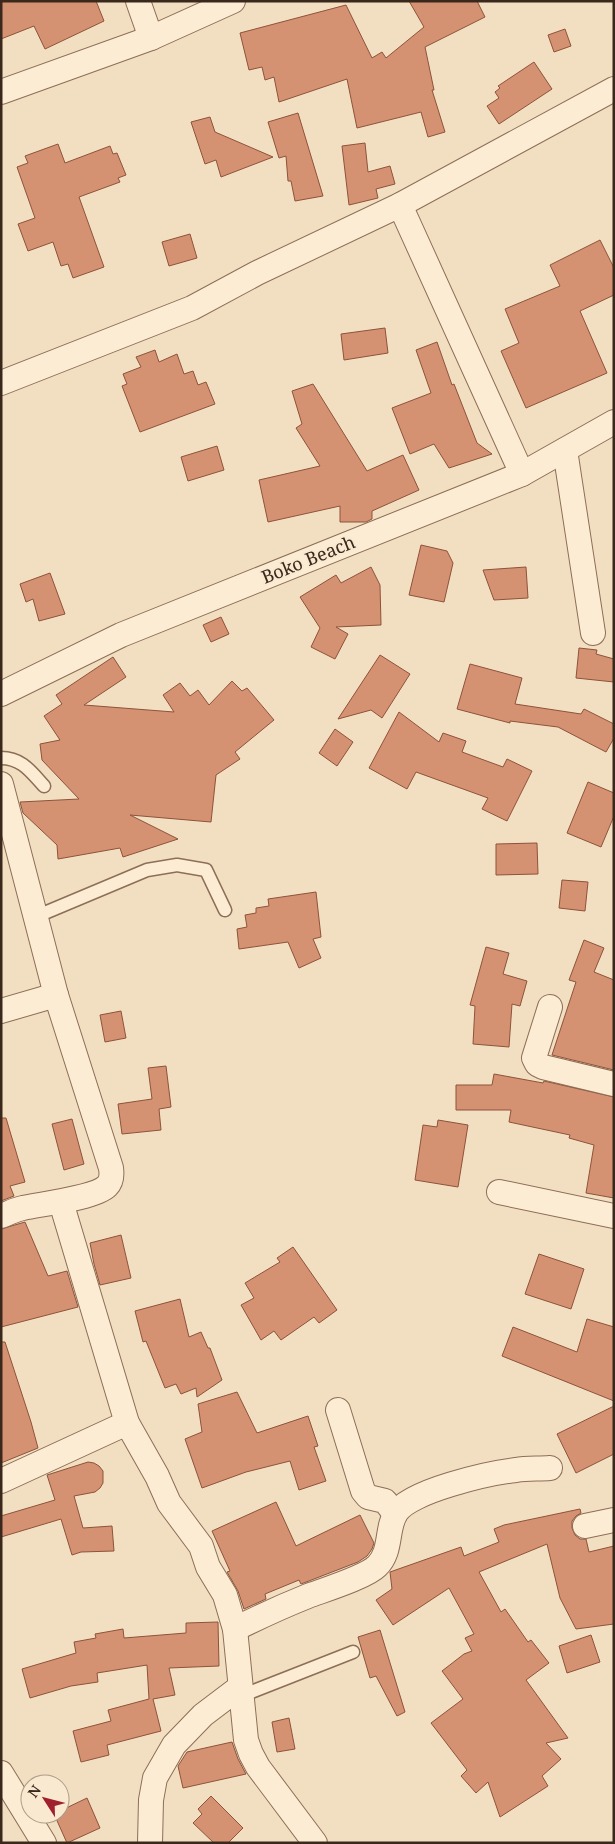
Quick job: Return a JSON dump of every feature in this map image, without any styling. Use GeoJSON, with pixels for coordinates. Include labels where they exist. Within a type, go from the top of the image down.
{"type":"FeatureCollection","features":[{"type":"Feature","properties":{"kind":"street"},"geometry":{"type":"LineString","coordinates":[[138,1],[151,38]]}},
{"type":"Feature","properties":{"kind":"street"},"geometry":{"type":"LineString","coordinates":[[1,92],[151,38],[233,1]]}},
{"type":"Feature","properties":{"kind":"street"},"geometry":{"type":"LineString","coordinates":[[1,383],[192,308],[257,274],[400,205],[614,89]]}},
{"type":"Feature","properties":{"kind":"street"},"geometry":{"type":"LineString","coordinates":[[400,205],[522,474]]}},
{"type":"Feature","properties":{"kind":"street","name":"Boko Beach"},"geometry":{"type":"LineString","coordinates":[[1,694],[121,635],[522,474],[614,422]]}},
{"type":"Feature","properties":{"kind":"street"},"geometry":{"type":"LineString","coordinates":[[565,450],[594,633]]}},
{"type":"Feature","properties":{"kind":"street"},"geometry":{"type":"LineString","coordinates":[[1,784],[56,995],[112,1176],[110,1182],[102,1190],[61,1202],[22,1208],[1,1216]]}},
{"type":"Feature","properties":{"kind":"street"},"geometry":{"type":"LineString","coordinates":[[1,1011],[56,995]]}},
{"type":"Feature","properties":{"kind":"street"},"geometry":{"type":"LineString","coordinates":[[550,1007],[534,1058],[537,1064],[542,1067],[614,1084]]}},
{"type":"Feature","properties":{"kind":"street"},"geometry":{"type":"LineString","coordinates":[[499,1192],[614,1216]]}},
{"type":"Feature","properties":{"kind":"street"},"geometry":{"type":"LineString","coordinates":[[61,1202],[127,1423],[157,1476],[169,1504],[201,1546],[208,1567],[226,1596],[235,1628],[246,1740],[251,1754],[258,1767],[315,1843]]}},
{"type":"Feature","properties":{"kind":"street"},"geometry":{"type":"LineString","coordinates":[[338,1410],[363,1491],[368,1497],[385,1501],[394,1514]]}},
{"type":"Feature","properties":{"kind":"street"},"geometry":{"type":"LineString","coordinates":[[1,1481],[127,1423]]}},
{"type":"Feature","properties":{"kind":"street"},"geometry":{"type":"LineString","coordinates":[[235,1628],[308,1596],[327,1590],[377,1566],[385,1555],[394,1514],[401,1506],[422,1494],[468,1479],[515,1470],[550,1468]]}},
{"type":"Feature","properties":{"kind":"street"},"geometry":{"type":"LineString","coordinates":[[585,1526],[614,1520]]}},
{"type":"Feature","properties":{"kind":"street"},"geometry":{"type":"LineString","coordinates":[[150,1843],[151,1800],[155,1778],[174,1745],[203,1715],[241,1692]]}},
{"type":"Feature","properties":{"kind":"street"},"geometry":{"type":"LineString","coordinates":[[1,1773],[44,1843]]}},
{"type":"Feature","properties":{"kind":"lane"},"geometry":{"type":"LineString","coordinates":[[1,758],[17,760],[25,764],[44,786]]}},
{"type":"Feature","properties":{"kind":"lane"},"geometry":{"type":"LineString","coordinates":[[35,917],[147,870],[177,865],[206,870],[225,910]]}},
{"type":"Feature","properties":{"kind":"lane"},"geometry":{"type":"LineString","coordinates":[[241,1692],[353,1652]]}},
{"type":"Feature","properties":{"kind":"building"},"geometry":{"type":"Polygon","coordinates":[[[1,1],[96,1],[104,21],[45,49],[34,26],[1,39],[1,1]]]}},
{"type":"Feature","properties":{"kind":"building"},"geometry":{"type":"Polygon","coordinates":[[[409,1],[477,1],[485,17],[425,47],[434,90],[432,90],[445,132],[428,137],[421,112],[357,128],[347,79],[279,102],[274,77],[265,80],[262,67],[249,70],[240,33],[346,5],[372,58],[382,52],[386,58],[424,27],[409,1]]]}},
{"type":"Feature","properties":{"kind":"building"},"geometry":{"type":"Polygon","coordinates":[[[565,29],[571,46],[554,52],[548,35],[565,29]]]}},
{"type":"Feature","properties":{"kind":"building"},"geometry":{"type":"Polygon","coordinates":[[[534,62],[552,89],[499,124],[487,106],[499,98],[495,92],[500,88],[498,86],[534,62]]]}},
{"type":"Feature","properties":{"kind":"building"},"geometry":{"type":"Polygon","coordinates":[[[298,113],[323,196],[295,201],[291,181],[288,181],[286,156],[279,158],[268,122],[298,113]]]}},
{"type":"Feature","properties":{"kind":"building"},"geometry":{"type":"Polygon","coordinates":[[[210,117],[215,132],[273,157],[221,177],[216,160],[205,164],[191,122],[210,117]]]}},
{"type":"Feature","properties":{"kind":"building"},"geometry":{"type":"Polygon","coordinates":[[[365,143],[368,172],[390,166],[395,184],[376,189],[378,198],[349,205],[342,146],[365,143]]]}},
{"type":"Feature","properties":{"kind":"building"},"geometry":{"type":"Polygon","coordinates":[[[58,144],[65,163],[110,146],[113,154],[117,153],[126,175],[118,178],[120,182],[79,197],[104,267],[73,278],[68,264],[61,266],[53,242],[28,251],[18,224],[35,218],[17,167],[28,163],[25,156],[58,144]]]}},
{"type":"Feature","properties":{"kind":"building"},"geometry":{"type":"Polygon","coordinates":[[[190,234],[197,258],[169,266],[162,242],[190,234]]]}},
{"type":"Feature","properties":{"kind":"building"},"geometry":{"type":"Polygon","coordinates":[[[600,240],[614,268],[614,295],[580,311],[607,373],[526,408],[501,351],[519,343],[505,309],[560,286],[550,265],[600,240]]]}},
{"type":"Feature","properties":{"kind":"building"},"geometry":{"type":"Polygon","coordinates":[[[385,328],[388,353],[344,360],[341,334],[385,328]]]}},
{"type":"Feature","properties":{"kind":"building"},"geometry":{"type":"Polygon","coordinates":[[[437,342],[452,385],[454,384],[477,443],[492,454],[449,468],[434,444],[410,454],[392,408],[431,393],[416,350],[437,342]]]}},
{"type":"Feature","properties":{"kind":"building"},"geometry":{"type":"Polygon","coordinates":[[[155,350],[159,362],[177,354],[184,374],[193,371],[198,385],[206,382],[215,404],[140,432],[122,386],[127,384],[123,374],[141,367],[136,357],[155,350]]]}},
{"type":"Feature","properties":{"kind":"building"},"geometry":{"type":"Polygon","coordinates":[[[313,384],[367,471],[403,455],[419,490],[372,511],[372,519],[366,522],[340,522],[340,506],[268,522],[259,480],[320,466],[296,428],[302,424],[292,391],[313,384]]]}},
{"type":"Feature","properties":{"kind":"building"},"geometry":{"type":"Polygon","coordinates":[[[217,446],[224,470],[188,481],[181,457],[217,446]]]}},
{"type":"Feature","properties":{"kind":"building"},"geometry":{"type":"Polygon","coordinates":[[[421,545],[447,551],[453,563],[444,602],[409,595],[421,545]]]}},
{"type":"Feature","properties":{"kind":"building"},"geometry":{"type":"Polygon","coordinates":[[[371,567],[380,585],[381,625],[336,627],[348,634],[335,659],[311,647],[320,628],[300,597],[336,575],[341,583],[371,567]]]}},
{"type":"Feature","properties":{"kind":"building"},"geometry":{"type":"Polygon","coordinates":[[[526,567],[528,598],[494,600],[483,570],[526,567]]]}},
{"type":"Feature","properties":{"kind":"building"},"geometry":{"type":"Polygon","coordinates":[[[50,573],[65,614],[39,621],[33,599],[26,602],[20,584],[50,573]]]}},
{"type":"Feature","properties":{"kind":"building"},"geometry":{"type":"Polygon","coordinates":[[[221,617],[229,634],[211,642],[203,625],[221,617]]]}},
{"type":"Feature","properties":{"kind":"building"},"geometry":{"type":"Polygon","coordinates":[[[579,648],[597,650],[596,654],[614,659],[614,682],[576,678],[579,648]]]}},
{"type":"Feature","properties":{"kind":"building"},"geometry":{"type":"Polygon","coordinates":[[[380,655],[410,674],[382,718],[371,710],[338,719],[380,655]]]}},
{"type":"Feature","properties":{"kind":"building"},"geometry":{"type":"Polygon","coordinates":[[[113,657],[126,677],[84,705],[174,712],[163,695],[180,683],[190,696],[198,690],[209,705],[232,681],[242,691],[247,688],[274,720],[235,752],[240,759],[216,775],[211,822],[130,815],[178,839],[123,857],[120,848],[58,859],[57,845],[23,813],[20,802],[79,799],[42,760],[40,744],[60,740],[44,716],[62,704],[56,695],[113,657]]]}},
{"type":"Feature","properties":{"kind":"building"},"geometry":{"type":"Polygon","coordinates":[[[470,664],[522,678],[515,704],[581,714],[584,709],[614,724],[614,738],[606,752],[558,727],[510,721],[510,723],[457,709],[470,664]]]}},
{"type":"Feature","properties":{"kind":"building"},"geometry":{"type":"Polygon","coordinates":[[[399,712],[439,742],[443,733],[466,741],[462,752],[503,767],[507,759],[532,771],[507,821],[482,809],[488,798],[416,772],[407,789],[369,768],[399,712]]]}},
{"type":"Feature","properties":{"kind":"building"},"geometry":{"type":"Polygon","coordinates":[[[335,729],[353,742],[337,766],[319,753],[335,729]]]}},
{"type":"Feature","properties":{"kind":"building"},"geometry":{"type":"Polygon","coordinates":[[[588,782],[614,793],[614,816],[601,847],[567,833],[588,782]]]}},
{"type":"Feature","properties":{"kind":"building"},"geometry":{"type":"Polygon","coordinates":[[[537,843],[538,874],[496,875],[496,844],[537,843]]]}},
{"type":"Feature","properties":{"kind":"building"},"geometry":{"type":"Polygon","coordinates":[[[562,880],[588,882],[585,911],[559,908],[562,880]]]}},
{"type":"Feature","properties":{"kind":"building"},"geometry":{"type":"Polygon","coordinates":[[[316,892],[321,937],[313,939],[321,958],[299,968],[288,942],[239,949],[237,929],[247,927],[245,915],[256,913],[256,908],[269,906],[268,899],[316,892]]]}},
{"type":"Feature","properties":{"kind":"building"},"geometry":{"type":"Polygon","coordinates":[[[584,940],[604,948],[594,972],[614,980],[614,1070],[552,1055],[576,982],[569,980],[584,940]]]}},
{"type":"Feature","properties":{"kind":"building"},"geometry":{"type":"Polygon","coordinates":[[[486,947],[509,953],[503,974],[527,981],[520,1006],[512,1004],[509,1047],[473,1044],[475,1006],[470,1005],[486,947]]]}},
{"type":"Feature","properties":{"kind":"building"},"geometry":{"type":"Polygon","coordinates":[[[121,1011],[126,1038],[105,1042],[100,1015],[121,1011]]]}},
{"type":"Feature","properties":{"kind":"building"},"geometry":{"type":"Polygon","coordinates":[[[166,1066],[171,1107],[159,1109],[161,1130],[122,1134],[118,1104],[152,1099],[148,1068],[166,1066]]]}},
{"type":"Feature","properties":{"kind":"building"},"geometry":{"type":"Polygon","coordinates":[[[494,1074],[543,1083],[544,1081],[614,1097],[614,1198],[586,1193],[594,1145],[569,1138],[570,1135],[509,1122],[511,1110],[456,1110],[456,1085],[492,1085],[494,1074]]]}},
{"type":"Feature","properties":{"kind":"building"},"geometry":{"type":"Polygon","coordinates":[[[1,1118],[6,1118],[25,1182],[10,1186],[14,1196],[1,1201],[1,1118]]]}},
{"type":"Feature","properties":{"kind":"building"},"geometry":{"type":"Polygon","coordinates":[[[72,1119],[84,1164],[64,1170],[52,1124],[72,1119]]]}},
{"type":"Feature","properties":{"kind":"building"},"geometry":{"type":"Polygon","coordinates":[[[438,1120],[468,1125],[458,1187],[415,1180],[423,1125],[437,1127],[438,1120]]]}},
{"type":"Feature","properties":{"kind":"building"},"geometry":{"type":"Polygon","coordinates":[[[25,1222],[48,1276],[67,1271],[78,1307],[1,1327],[1,1229],[25,1222]]]}},
{"type":"Feature","properties":{"kind":"building"},"geometry":{"type":"Polygon","coordinates":[[[121,1235],[131,1278],[100,1285],[90,1243],[121,1235]]]}},
{"type":"Feature","properties":{"kind":"building"},"geometry":{"type":"Polygon","coordinates":[[[293,1247],[337,1310],[319,1323],[314,1317],[281,1340],[274,1331],[261,1340],[241,1305],[254,1298],[245,1283],[280,1262],[277,1258],[293,1247]]]}},
{"type":"Feature","properties":{"kind":"building"},"geometry":{"type":"Polygon","coordinates":[[[539,1254],[584,1269],[571,1309],[525,1294],[539,1254]]]}},
{"type":"Feature","properties":{"kind":"building"},"geometry":{"type":"Polygon","coordinates":[[[180,1299],[189,1337],[201,1332],[208,1348],[210,1348],[222,1380],[197,1397],[196,1388],[181,1394],[176,1384],[165,1388],[146,1341],[143,1342],[135,1311],[180,1299]]]}},
{"type":"Feature","properties":{"kind":"building"},"geometry":{"type":"Polygon","coordinates":[[[587,1319],[614,1327],[614,1401],[502,1356],[513,1327],[577,1352],[587,1319]]]}},
{"type":"Feature","properties":{"kind":"building"},"geometry":{"type":"Polygon","coordinates":[[[1,1342],[5,1342],[38,1448],[1,1463],[1,1342]]]}},
{"type":"Feature","properties":{"kind":"building"},"geometry":{"type":"Polygon","coordinates":[[[237,1392],[257,1433],[308,1416],[318,1446],[314,1447],[326,1481],[299,1490],[290,1461],[246,1472],[202,1488],[185,1439],[202,1432],[198,1404],[237,1392]]]}},
{"type":"Feature","properties":{"kind":"building"},"geometry":{"type":"Polygon","coordinates":[[[614,1406],[614,1454],[576,1473],[557,1434],[614,1406]]]}},
{"type":"Feature","properties":{"kind":"building"},"geometry":{"type":"Polygon","coordinates":[[[88,1462],[99,1466],[103,1471],[103,1483],[95,1492],[74,1496],[83,1528],[112,1526],[114,1551],[81,1552],[72,1555],[61,1519],[1,1537],[1,1516],[55,1500],[47,1475],[88,1462]]]}},
{"type":"Feature","properties":{"kind":"building"},"geometry":{"type":"Polygon","coordinates":[[[276,1502],[296,1546],[360,1515],[374,1543],[367,1556],[358,1562],[301,1584],[299,1580],[265,1594],[266,1599],[244,1609],[238,1591],[227,1572],[230,1571],[212,1531],[276,1502]]]}},
{"type":"Feature","properties":{"kind":"building"},"geometry":{"type":"Polygon","coordinates":[[[580,1509],[581,1513],[572,1521],[572,1528],[575,1535],[580,1539],[586,1539],[589,1552],[614,1546],[614,1624],[576,1629],[560,1598],[547,1544],[479,1572],[501,1612],[505,1609],[528,1642],[531,1640],[549,1663],[526,1680],[568,1738],[546,1743],[561,1759],[542,1776],[548,1786],[500,1817],[488,1782],[476,1793],[461,1776],[467,1770],[431,1723],[463,1699],[442,1671],[464,1654],[472,1651],[465,1638],[474,1634],[449,1588],[393,1625],[376,1600],[392,1589],[390,1572],[461,1547],[464,1556],[499,1542],[494,1529],[504,1525],[580,1509]]]}},
{"type":"Feature","properties":{"kind":"building"},"geometry":{"type":"Polygon","coordinates":[[[218,1622],[219,1666],[169,1668],[175,1695],[153,1699],[161,1731],[107,1745],[109,1755],[81,1762],[73,1731],[111,1721],[108,1710],[149,1699],[147,1665],[97,1673],[98,1682],[71,1686],[30,1698],[22,1669],[76,1653],[74,1642],[96,1638],[95,1634],[123,1629],[124,1638],[186,1633],[186,1623],[218,1622]]]}},
{"type":"Feature","properties":{"kind":"building"},"geometry":{"type":"Polygon","coordinates":[[[380,1630],[405,1712],[397,1716],[376,1676],[370,1678],[358,1637],[380,1630]]]}},
{"type":"Feature","properties":{"kind":"building"},"geometry":{"type":"Polygon","coordinates":[[[591,1635],[600,1662],[567,1673],[559,1646],[591,1635]]]}},
{"type":"Feature","properties":{"kind":"building"},"geometry":{"type":"Polygon","coordinates":[[[289,1718],[295,1749],[277,1752],[272,1722],[289,1718]]]}},
{"type":"Feature","properties":{"kind":"building"},"geometry":{"type":"Polygon","coordinates":[[[232,1742],[246,1774],[183,1788],[178,1766],[187,1752],[232,1742]]]}},
{"type":"Feature","properties":{"kind":"building"},"geometry":{"type":"Polygon","coordinates":[[[211,1796],[243,1828],[228,1843],[214,1843],[193,1823],[202,1814],[198,1809],[211,1796]]]}},
{"type":"Feature","properties":{"kind":"building"},"geometry":{"type":"Polygon","coordinates":[[[87,1798],[100,1828],[67,1843],[58,1824],[70,1824],[70,1806],[87,1798]]]}}]}
